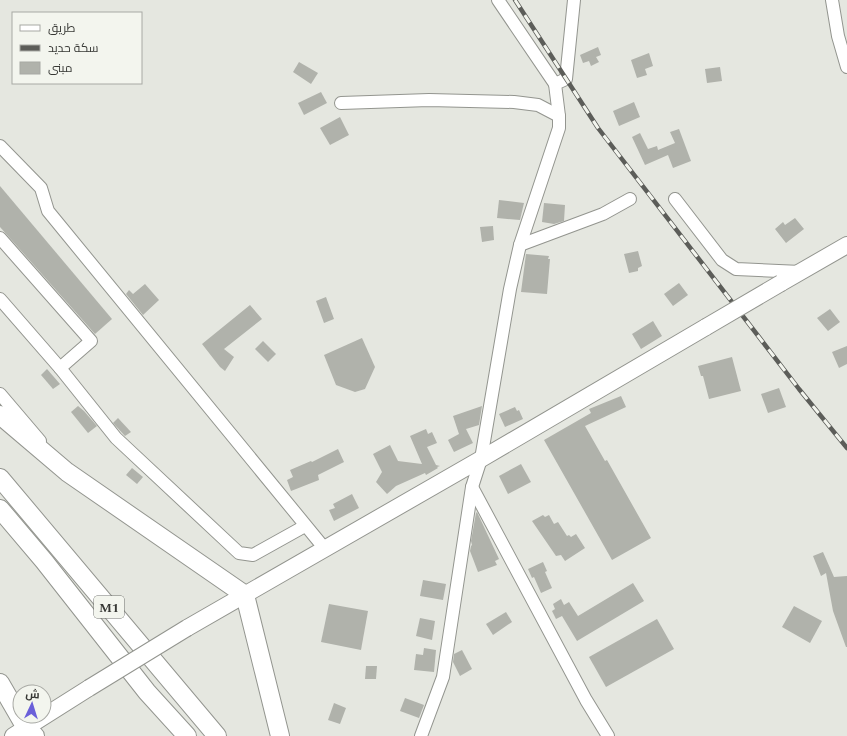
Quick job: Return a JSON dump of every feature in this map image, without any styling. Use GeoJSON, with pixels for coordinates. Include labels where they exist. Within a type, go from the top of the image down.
{"type":"FeatureCollection","features":[{"type":"Feature","properties":{"kind":"highway"},"geometry":{"type":"LineString","coordinates":[[0,415],[67,472],[245,595],[280,736]]}},
{"type":"Feature","properties":{"kind":"highway","name":"M1"},"geometry":{"type":"LineString","coordinates":[[0,478],[217,736]]}},
{"type":"Feature","properties":{"kind":"highway","name":"M1"},"geometry":{"type":"LineString","coordinates":[[0,509],[44,560],[147,692],[187,736]]}},
{"type":"Feature","properties":{"kind":"highway"},"geometry":{"type":"LineString","coordinates":[[0,682],[25,733]]}},
{"type":"Feature","properties":{"kind":"main road"},"geometry":{"type":"LineString","coordinates":[[25,733],[88,688],[187,628],[481,459],[847,245]]}},
{"type":"Feature","properties":{"kind":"street"},"geometry":{"type":"LineString","coordinates":[[421,736],[443,676],[472,487],[481,459],[510,290],[520,245],[559,128],[555,84],[498,0]]}},
{"type":"Feature","properties":{"kind":"street"},"geometry":{"type":"LineString","coordinates":[[555,84],[566,79],[574,0]]}},
{"type":"Feature","properties":{"kind":"street"},"geometry":{"type":"LineString","coordinates":[[832,0],[838,36],[847,67]]}},
{"type":"Feature","properties":{"kind":"street"},"geometry":{"type":"LineString","coordinates":[[341,103],[429,100],[514,102],[538,105],[559,116]]}},
{"type":"Feature","properties":{"kind":"street"},"geometry":{"type":"LineString","coordinates":[[0,146],[41,188],[48,211],[325,549]]}},
{"type":"Feature","properties":{"kind":"street"},"geometry":{"type":"LineString","coordinates":[[675,198],[722,260],[736,269],[803,272]]}},
{"type":"Feature","properties":{"kind":"street"},"geometry":{"type":"LineString","coordinates":[[520,245],[603,214],[630,199]]}},
{"type":"Feature","properties":{"kind":"street"},"geometry":{"type":"LineString","coordinates":[[0,238],[91,341],[60,368]]}},
{"type":"Feature","properties":{"kind":"street"},"geometry":{"type":"LineString","coordinates":[[0,299],[60,368],[116,438],[239,553],[253,555],[305,526]]}},
{"type":"Feature","properties":{"kind":"street"},"geometry":{"type":"LineString","coordinates":[[0,394],[67,472]]}},
{"type":"Feature","properties":{"kind":"street"},"geometry":{"type":"LineString","coordinates":[[472,487],[586,700],[608,736]]}},
{"type":"Feature","properties":{"kind":"building"},"geometry":{"type":"Polygon","coordinates":[[[598,47],[601,55],[596,57],[599,62],[591,66],[589,61],[583,63],[580,55],[598,47]]]}},
{"type":"Feature","properties":{"kind":"building"},"geometry":{"type":"Polygon","coordinates":[[[649,53],[653,66],[645,69],[647,75],[637,78],[631,60],[649,53]]]}},
{"type":"Feature","properties":{"kind":"building"},"geometry":{"type":"Polygon","coordinates":[[[299,62],[318,73],[311,84],[293,72],[299,62]]]}},
{"type":"Feature","properties":{"kind":"building"},"geometry":{"type":"Polygon","coordinates":[[[720,67],[722,81],[707,83],[705,69],[720,67]]]}},
{"type":"Feature","properties":{"kind":"building"},"geometry":{"type":"Polygon","coordinates":[[[321,92],[327,103],[304,115],[298,103],[321,92]]]}},
{"type":"Feature","properties":{"kind":"building"},"geometry":{"type":"Polygon","coordinates":[[[634,102],[640,117],[619,126],[613,111],[634,102]]]}},
{"type":"Feature","properties":{"kind":"building"},"geometry":{"type":"Polygon","coordinates":[[[340,117],[349,135],[330,145],[320,128],[340,117]]]}},
{"type":"Feature","properties":{"kind":"building"},"geometry":{"type":"Polygon","coordinates":[[[679,129],[691,161],[673,168],[668,155],[645,165],[632,137],[640,133],[648,149],[657,146],[658,150],[675,143],[670,132],[679,129]]]}},
{"type":"Feature","properties":{"kind":"building"},"geometry":{"type":"Polygon","coordinates":[[[0,186],[112,319],[95,334],[0,227],[0,186]]]}},
{"type":"Feature","properties":{"kind":"building"},"geometry":{"type":"Polygon","coordinates":[[[499,200],[524,203],[520,220],[497,218],[499,200]]]}},
{"type":"Feature","properties":{"kind":"building"},"geometry":{"type":"Polygon","coordinates":[[[544,203],[565,205],[564,221],[554,224],[542,222],[544,203]]]}},
{"type":"Feature","properties":{"kind":"building"},"geometry":{"type":"Polygon","coordinates":[[[795,218],[804,229],[786,243],[775,229],[783,222],[785,225],[795,218]]]}},
{"type":"Feature","properties":{"kind":"building"},"geometry":{"type":"Polygon","coordinates":[[[493,226],[494,240],[482,242],[480,227],[493,226]]]}},
{"type":"Feature","properties":{"kind":"building"},"geometry":{"type":"Polygon","coordinates":[[[638,251],[642,266],[638,268],[638,271],[629,273],[624,254],[638,251]]]}},
{"type":"Feature","properties":{"kind":"building"},"geometry":{"type":"Polygon","coordinates":[[[526,254],[549,256],[547,294],[521,292],[526,254]]]}},
{"type":"Feature","properties":{"kind":"building"},"geometry":{"type":"Polygon","coordinates":[[[679,283],[688,295],[673,306],[664,294],[679,283]]]}},
{"type":"Feature","properties":{"kind":"building"},"geometry":{"type":"Polygon","coordinates":[[[145,284],[159,300],[143,315],[126,294],[129,290],[133,294],[145,284]]]}},
{"type":"Feature","properties":{"kind":"building"},"geometry":{"type":"Polygon","coordinates":[[[326,297],[334,319],[324,323],[316,301],[326,297]]]}},
{"type":"Feature","properties":{"kind":"building"},"geometry":{"type":"Polygon","coordinates":[[[250,305],[262,319],[224,349],[234,357],[225,371],[220,367],[202,344],[250,305]]]}},
{"type":"Feature","properties":{"kind":"building"},"geometry":{"type":"Polygon","coordinates":[[[830,309],[840,322],[828,331],[817,318],[830,309]]]}},
{"type":"Feature","properties":{"kind":"building"},"geometry":{"type":"Polygon","coordinates":[[[653,321],[662,336],[641,349],[632,334],[653,321]]]}},
{"type":"Feature","properties":{"kind":"building"},"geometry":{"type":"Polygon","coordinates":[[[362,338],[375,367],[365,389],[355,392],[336,385],[324,355],[362,338]]]}},
{"type":"Feature","properties":{"kind":"building"},"geometry":{"type":"Polygon","coordinates":[[[263,341],[276,354],[268,362],[255,349],[263,341]]]}},
{"type":"Feature","properties":{"kind":"building"},"geometry":{"type":"Polygon","coordinates":[[[847,346],[847,364],[839,368],[832,352],[847,346]]]}},
{"type":"Feature","properties":{"kind":"building"},"geometry":{"type":"Polygon","coordinates":[[[732,357],[741,391],[709,399],[703,376],[701,376],[698,366],[732,357]]]}},
{"type":"Feature","properties":{"kind":"building"},"geometry":{"type":"Polygon","coordinates":[[[47,369],[60,384],[53,389],[41,375],[47,369]]]}},
{"type":"Feature","properties":{"kind":"building"},"geometry":{"type":"Polygon","coordinates":[[[779,388],[786,407],[768,413],[761,394],[779,388]]]}},
{"type":"Feature","properties":{"kind":"building"},"geometry":{"type":"Polygon","coordinates":[[[621,396],[626,407],[585,426],[605,461],[607,460],[651,538],[612,560],[544,440],[591,413],[589,409],[621,396]]]}},
{"type":"Feature","properties":{"kind":"building"},"geometry":{"type":"Polygon","coordinates":[[[78,406],[97,426],[88,433],[71,412],[78,406]]]}},
{"type":"Feature","properties":{"kind":"building"},"geometry":{"type":"Polygon","coordinates":[[[482,406],[479,425],[466,429],[473,443],[454,452],[448,440],[459,434],[453,416],[482,406]]]}},
{"type":"Feature","properties":{"kind":"building"},"geometry":{"type":"Polygon","coordinates":[[[515,407],[517,411],[519,410],[523,419],[505,427],[499,414],[515,407]]]}},
{"type":"Feature","properties":{"kind":"building"},"geometry":{"type":"Polygon","coordinates":[[[118,418],[131,432],[125,436],[113,423],[118,418]]]}},
{"type":"Feature","properties":{"kind":"building"},"geometry":{"type":"Polygon","coordinates":[[[426,429],[428,434],[432,432],[437,443],[427,447],[436,465],[440,466],[426,475],[425,473],[396,486],[387,494],[376,482],[382,472],[373,454],[390,445],[398,461],[422,464],[410,436],[426,429]]]}},
{"type":"Feature","properties":{"kind":"building"},"geometry":{"type":"Polygon","coordinates":[[[338,449],[344,462],[318,475],[319,480],[291,491],[287,480],[293,477],[290,470],[311,461],[312,462],[338,449]]]}},
{"type":"Feature","properties":{"kind":"building"},"geometry":{"type":"Polygon","coordinates":[[[521,464],[531,482],[508,494],[499,476],[521,464]]]}},
{"type":"Feature","properties":{"kind":"building"},"geometry":{"type":"Polygon","coordinates":[[[132,468],[143,477],[137,484],[126,475],[132,468]]]}},
{"type":"Feature","properties":{"kind":"building"},"geometry":{"type":"Polygon","coordinates":[[[352,494],[359,508],[334,521],[329,510],[335,508],[333,504],[352,494]]]}},
{"type":"Feature","properties":{"kind":"building"},"geometry":{"type":"Polygon","coordinates":[[[477,512],[499,559],[495,561],[497,565],[478,572],[470,551],[477,512]]]}},
{"type":"Feature","properties":{"kind":"building"},"geometry":{"type":"Polygon","coordinates":[[[543,515],[545,517],[549,515],[554,524],[558,522],[567,536],[569,535],[571,537],[576,534],[585,548],[565,561],[561,555],[556,556],[532,521],[543,515]]]}},
{"type":"Feature","properties":{"kind":"building"},"geometry":{"type":"Polygon","coordinates":[[[823,552],[834,577],[847,576],[847,647],[833,611],[826,573],[821,576],[813,556],[823,552]]]}},
{"type":"Feature","properties":{"kind":"building"},"geometry":{"type":"Polygon","coordinates":[[[543,562],[547,571],[545,572],[552,588],[541,593],[534,577],[532,578],[528,569],[543,562]]]}},
{"type":"Feature","properties":{"kind":"building"},"geometry":{"type":"Polygon","coordinates":[[[423,580],[446,584],[443,600],[420,596],[423,580]]]}},
{"type":"Feature","properties":{"kind":"building"},"geometry":{"type":"Polygon","coordinates":[[[633,583],[644,601],[577,641],[562,616],[556,619],[552,611],[555,609],[553,604],[561,599],[564,605],[569,602],[578,616],[633,583]]]}},
{"type":"Feature","properties":{"kind":"building"},"geometry":{"type":"Polygon","coordinates":[[[329,604],[368,611],[361,650],[321,642],[329,604]]]}},
{"type":"Feature","properties":{"kind":"building"},"geometry":{"type":"Polygon","coordinates":[[[794,606],[822,621],[810,643],[782,627],[794,606]]]}},
{"type":"Feature","properties":{"kind":"building"},"geometry":{"type":"Polygon","coordinates":[[[506,612],[512,622],[493,635],[486,624],[506,612]]]}},
{"type":"Feature","properties":{"kind":"building"},"geometry":{"type":"Polygon","coordinates":[[[420,618],[435,621],[432,640],[416,636],[420,618]]]}},
{"type":"Feature","properties":{"kind":"building"},"geometry":{"type":"Polygon","coordinates":[[[657,619],[674,649],[606,687],[589,657],[657,619]]]}},
{"type":"Feature","properties":{"kind":"building"},"geometry":{"type":"Polygon","coordinates":[[[424,648],[436,650],[434,672],[414,670],[416,654],[423,655],[424,648]]]}},
{"type":"Feature","properties":{"kind":"building"},"geometry":{"type":"Polygon","coordinates":[[[462,650],[472,669],[460,676],[453,662],[454,654],[462,650]]]}},
{"type":"Feature","properties":{"kind":"building"},"geometry":{"type":"Polygon","coordinates":[[[366,666],[377,666],[376,679],[365,679],[366,666]]]}},
{"type":"Feature","properties":{"kind":"building"},"geometry":{"type":"Polygon","coordinates":[[[405,698],[424,705],[419,718],[400,711],[405,698]]]}},
{"type":"Feature","properties":{"kind":"building"},"geometry":{"type":"Polygon","coordinates":[[[334,703],[346,708],[340,724],[328,720],[334,703]]]}},
{"type":"Feature","properties":{"kind":"railway"},"geometry":{"type":"LineString","coordinates":[[515,0],[598,128],[799,389],[847,448]]}}]}
